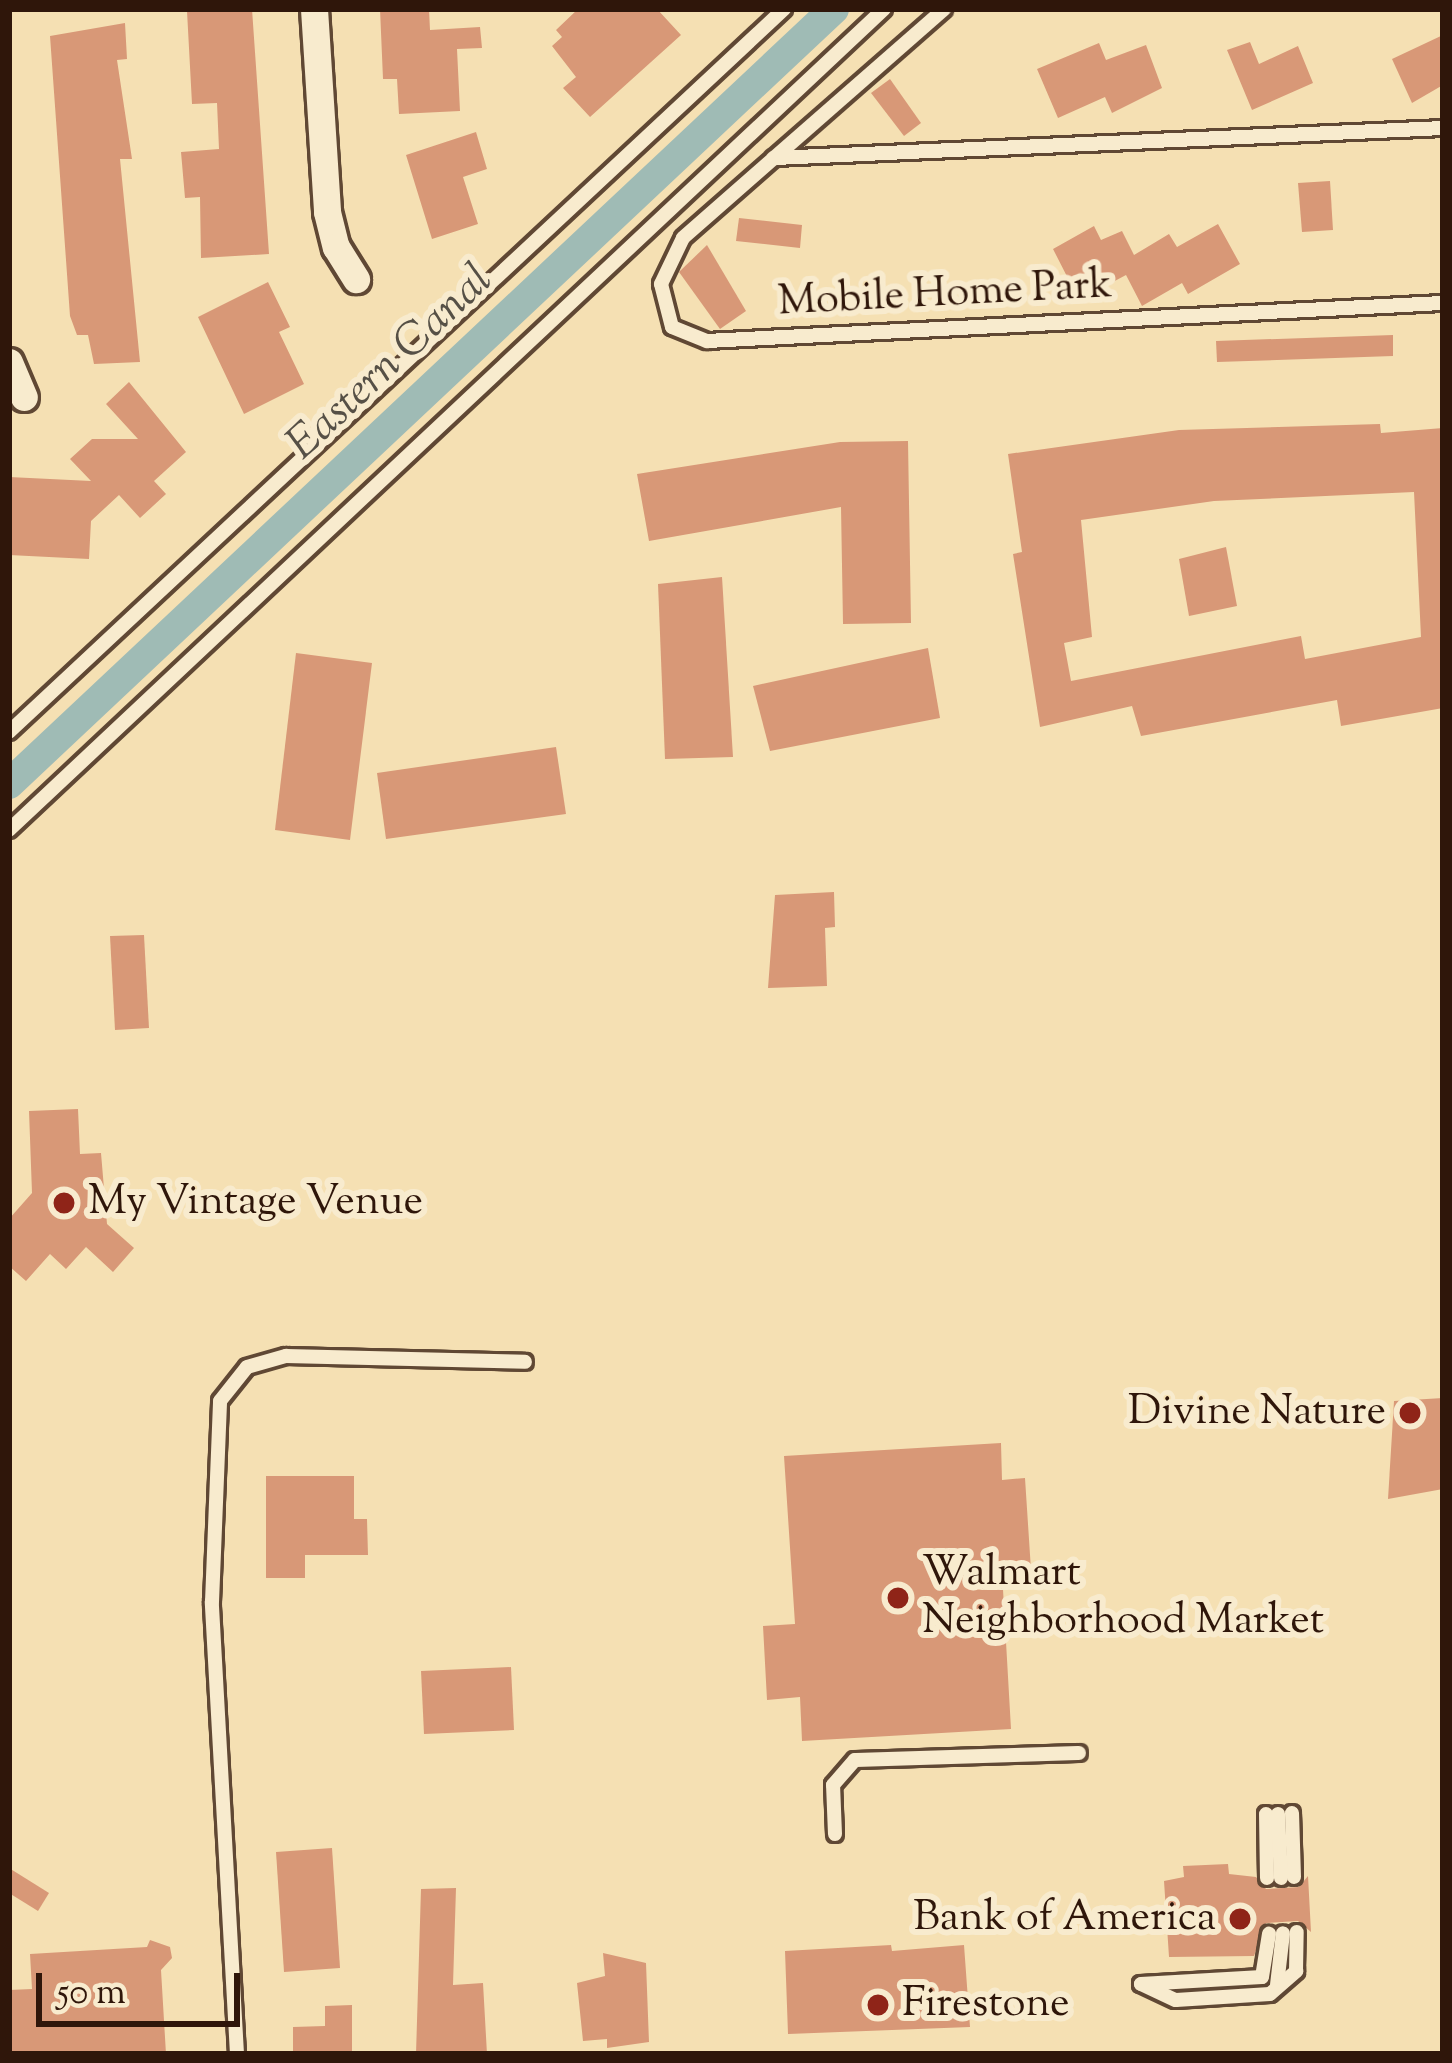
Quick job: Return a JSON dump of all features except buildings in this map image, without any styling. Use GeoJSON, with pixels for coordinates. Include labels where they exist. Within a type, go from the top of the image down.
{"type":"FeatureCollection","features":[{"type":"Feature","properties":{"kind":"street"},"geometry":{"type":"LineString","coordinates":[[314,9],[327,212],[336,248],[356,279]]}},
{"type":"Feature","properties":{"kind":"street"},"geometry":{"type":"LineString","coordinates":[[9,362],[24,398]]}},
{"type":"Feature","properties":{"kind":"lane"},"geometry":{"type":"LineString","coordinates":[[9,732],[784,9]]}},
{"type":"Feature","properties":{"kind":"lane"},"geometry":{"type":"LineString","coordinates":[[9,830],[884,9]]}},
{"type":"Feature","properties":{"kind":"lane","name":"Mobile Home Park"},"geometry":{"type":"LineString","coordinates":[[944,9],[672,251],[662,301],[681,334],[750,340],[1443,303]]}},
{"type":"Feature","properties":{"kind":"lane"},"geometry":{"type":"LineString","coordinates":[[774,158],[1443,128]]}},
{"type":"Feature","properties":{"kind":"lane"},"geometry":{"type":"LineString","coordinates":[[237,2054],[212,1602],[220,1401],[247,1366],[286,1356],[525,1362]]}},
{"type":"Feature","properties":{"kind":"lane"},"geometry":{"type":"LineString","coordinates":[[835,1834],[833,1785],[855,1760],[1079,1753]]}},
{"type":"Feature","properties":{"kind":"lane"},"geometry":{"type":"LineString","coordinates":[[1279,1814],[1280,1878],[1279,1814]]}},
{"type":"Feature","properties":{"kind":"lane"},"geometry":{"type":"LineString","coordinates":[[1283,1933],[1296,1971],[1270,1994],[1176,2000],[1141,1984],[1262,1977],[1283,1933]]}},
{"type":"Feature","properties":{"kind":"waterway","name":"Eastern Canal"},"geometry":{"type":"LineString","coordinates":[[9,784],[834,9]]}},
{"type":"Feature","properties":{"kind":"place","name":"My Vintage Venue"},"geometry":{"type":"Point","coordinates":[64,1203]}},
{"type":"Feature","properties":{"kind":"place","name":"Divine Nature"},"geometry":{"type":"Point","coordinates":[1410,1413]}},
{"type":"Feature","properties":{"kind":"place","name":"Walmart Neighborhood Market"},"geometry":{"type":"Point","coordinates":[898,1598]}},
{"type":"Feature","properties":{"kind":"place","name":"Bank of America"},"geometry":{"type":"Point","coordinates":[1240,1919]}},
{"type":"Feature","properties":{"kind":"place","name":"Firestone"},"geometry":{"type":"Point","coordinates":[878,2005]}}]}
